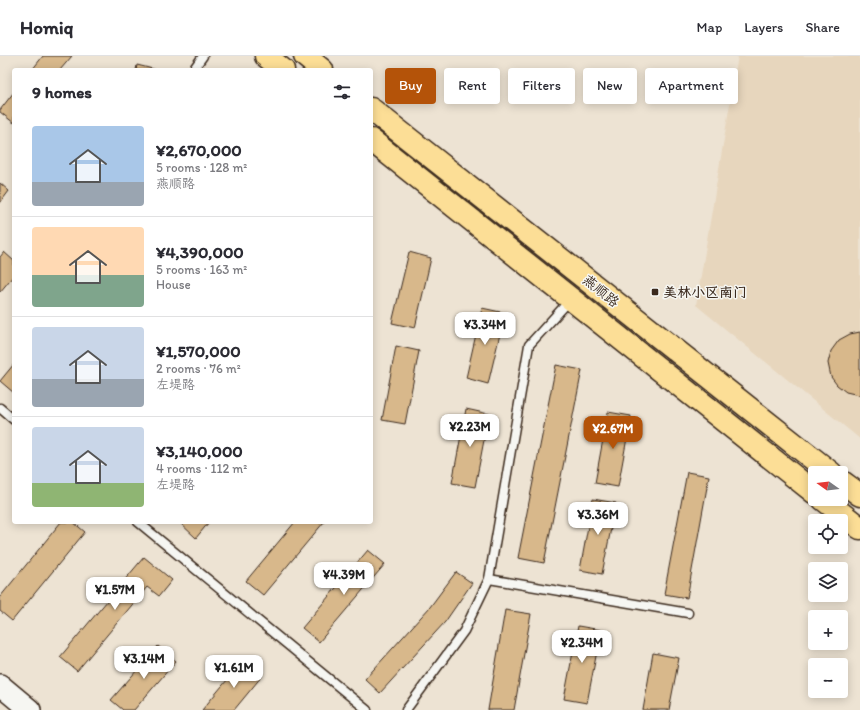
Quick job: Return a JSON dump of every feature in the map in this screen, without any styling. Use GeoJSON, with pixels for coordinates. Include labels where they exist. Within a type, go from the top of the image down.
{"type":"FeatureCollection","features":[{"type":"Feature","properties":{"kind":"main road"},"geometry":{"type":"LineString","coordinates":[[266,56],[281,68]]}},
{"type":"Feature","properties":{"kind":"main road"},"geometry":{"type":"LineString","coordinates":[[305,56],[320,68]]}},
{"type":"Feature","properties":{"kind":"main road","name":"燕顺路"},"geometry":{"type":"LineString","coordinates":[[373,111],[822,466]]}},
{"type":"Feature","properties":{"kind":"main road","name":"燕顺路"},"geometry":{"type":"LineString","coordinates":[[373,142],[808,487]]}},
{"type":"Feature","properties":{"kind":"main road"},"geometry":{"type":"LineString","coordinates":[[848,486],[860,495]]}},
{"type":"Feature","properties":{"kind":"main road"},"geometry":{"type":"LineString","coordinates":[[832,506],[860,528]]}},
{"type":"Feature","properties":{"kind":"street"},"geometry":{"type":"LineString","coordinates":[[0,685],[30,710]]}},
{"type":"Feature","properties":{"kind":"lane"},"geometry":{"type":"LineString","coordinates":[[194,68],[203,56]]}},
{"type":"Feature","properties":{"kind":"lane"},"geometry":{"type":"LineString","coordinates":[[406,710],[464,631],[489,579],[529,345],[571,300]]}},
{"type":"Feature","properties":{"kind":"lane"},"geometry":{"type":"LineString","coordinates":[[0,408],[12,418]]}},
{"type":"Feature","properties":{"kind":"lane"},"geometry":{"type":"LineString","coordinates":[[140,524],[367,710]]}},
{"type":"Feature","properties":{"kind":"lane"},"geometry":{"type":"LineString","coordinates":[[489,579],[688,613]]}},
{"type":"Feature","properties":{"kind":"shaded area"},"geometry":{"type":"Polygon","coordinates":[[[738,56],[860,56],[860,439],[696,305],[730,104],[738,104],[738,68],[736,68],[738,56]]]}},
{"type":"Feature","properties":{"kind":"building"},"geometry":{"type":"Polygon","coordinates":[[[43,56],[72,56],[62,68],[34,68],[43,56]]]}},
{"type":"Feature","properties":{"kind":"building"},"geometry":{"type":"Polygon","coordinates":[[[137,65],[149,68],[136,68],[137,65]]]}},
{"type":"Feature","properties":{"kind":"building"},"geometry":{"type":"Polygon","coordinates":[[[12,95],[12,121],[0,112],[12,95]]]}},
{"type":"Feature","properties":{"kind":"building"},"geometry":{"type":"Polygon","coordinates":[[[0,183],[9,191],[0,203],[0,183]]]}},
{"type":"Feature","properties":{"kind":"building"},"geometry":{"type":"Polygon","coordinates":[[[4,252],[12,259],[12,277],[0,292],[0,257],[4,252]]]}},
{"type":"Feature","properties":{"kind":"building"},"geometry":{"type":"Polygon","coordinates":[[[409,252],[431,258],[415,328],[392,323],[409,252]]]}},
{"type":"Feature","properties":{"kind":"building"},"geometry":{"type":"Polygon","coordinates":[[[482,308],[505,313],[488,384],[466,378],[482,308]]]}},
{"type":"Feature","properties":{"kind":"building"},"geometry":{"type":"Polygon","coordinates":[[[860,332],[859,395],[846,392],[837,385],[831,377],[828,363],[831,351],[839,340],[850,334],[860,332]]]}},
{"type":"Feature","properties":{"kind":"building"},"geometry":{"type":"Polygon","coordinates":[[[396,346],[419,351],[405,424],[382,420],[396,346]]]}},
{"type":"Feature","properties":{"kind":"building"},"geometry":{"type":"Polygon","coordinates":[[[556,365],[582,370],[544,563],[518,558],[556,365]]]}},
{"type":"Feature","properties":{"kind":"building"},"geometry":{"type":"Polygon","coordinates":[[[12,366],[12,391],[0,381],[12,366]]]}},
{"type":"Feature","properties":{"kind":"building"},"geometry":{"type":"Polygon","coordinates":[[[466,409],[489,414],[475,487],[452,483],[466,409]]]}},
{"type":"Feature","properties":{"kind":"building"},"geometry":{"type":"Polygon","coordinates":[[[608,412],[631,416],[618,487],[595,483],[608,412]]]}},
{"type":"Feature","properties":{"kind":"building"},"geometry":{"type":"Polygon","coordinates":[[[687,472],[709,476],[687,598],[664,594],[687,472]]]}},
{"type":"Feature","properties":{"kind":"building"},"geometry":{"type":"Polygon","coordinates":[[[593,499],[616,503],[602,574],[580,570],[593,499]]]}},
{"type":"Feature","properties":{"kind":"building"},"geometry":{"type":"Polygon","coordinates":[[[59,524],[75,524],[85,532],[12,621],[0,611],[0,597],[59,524]]]}},
{"type":"Feature","properties":{"kind":"building"},"geometry":{"type":"Polygon","coordinates":[[[181,524],[207,524],[196,538],[181,524]]]}},
{"type":"Feature","properties":{"kind":"building"},"geometry":{"type":"Polygon","coordinates":[[[293,524],[322,524],[263,595],[246,581],[293,524]]]}},
{"type":"Feature","properties":{"kind":"building"},"geometry":{"type":"Polygon","coordinates":[[[368,550],[385,564],[319,642],[302,628],[368,550]]]}},
{"type":"Feature","properties":{"kind":"building"},"geometry":{"type":"Polygon","coordinates":[[[144,557],[172,580],[159,596],[147,587],[77,671],[60,657],[144,557]]]}},
{"type":"Feature","properties":{"kind":"building"},"geometry":{"type":"Polygon","coordinates":[[[456,572],[472,583],[445,622],[380,693],[365,679],[430,607],[456,572]]]}},
{"type":"Feature","properties":{"kind":"building"},"geometry":{"type":"Polygon","coordinates":[[[505,610],[531,614],[514,710],[488,710],[505,610]]]}},
{"type":"Feature","properties":{"kind":"building"},"geometry":{"type":"Polygon","coordinates":[[[578,626],[601,630],[587,703],[564,699],[578,626]]]}},
{"type":"Feature","properties":{"kind":"building"},"geometry":{"type":"Polygon","coordinates":[[[158,646],[176,661],[134,710],[123,710],[111,700],[158,646]]]}},
{"type":"Feature","properties":{"kind":"building"},"geometry":{"type":"Polygon","coordinates":[[[653,653],[679,658],[669,710],[643,710],[653,653]]]}},
{"type":"Feature","properties":{"kind":"building"},"geometry":{"type":"Polygon","coordinates":[[[243,661],[262,676],[234,710],[202,710],[243,661]]]}},
{"type":"Feature","properties":{"kind":"place","name":"美林小区南门"},"geometry":{"type":"Point","coordinates":[655,292]}}]}
